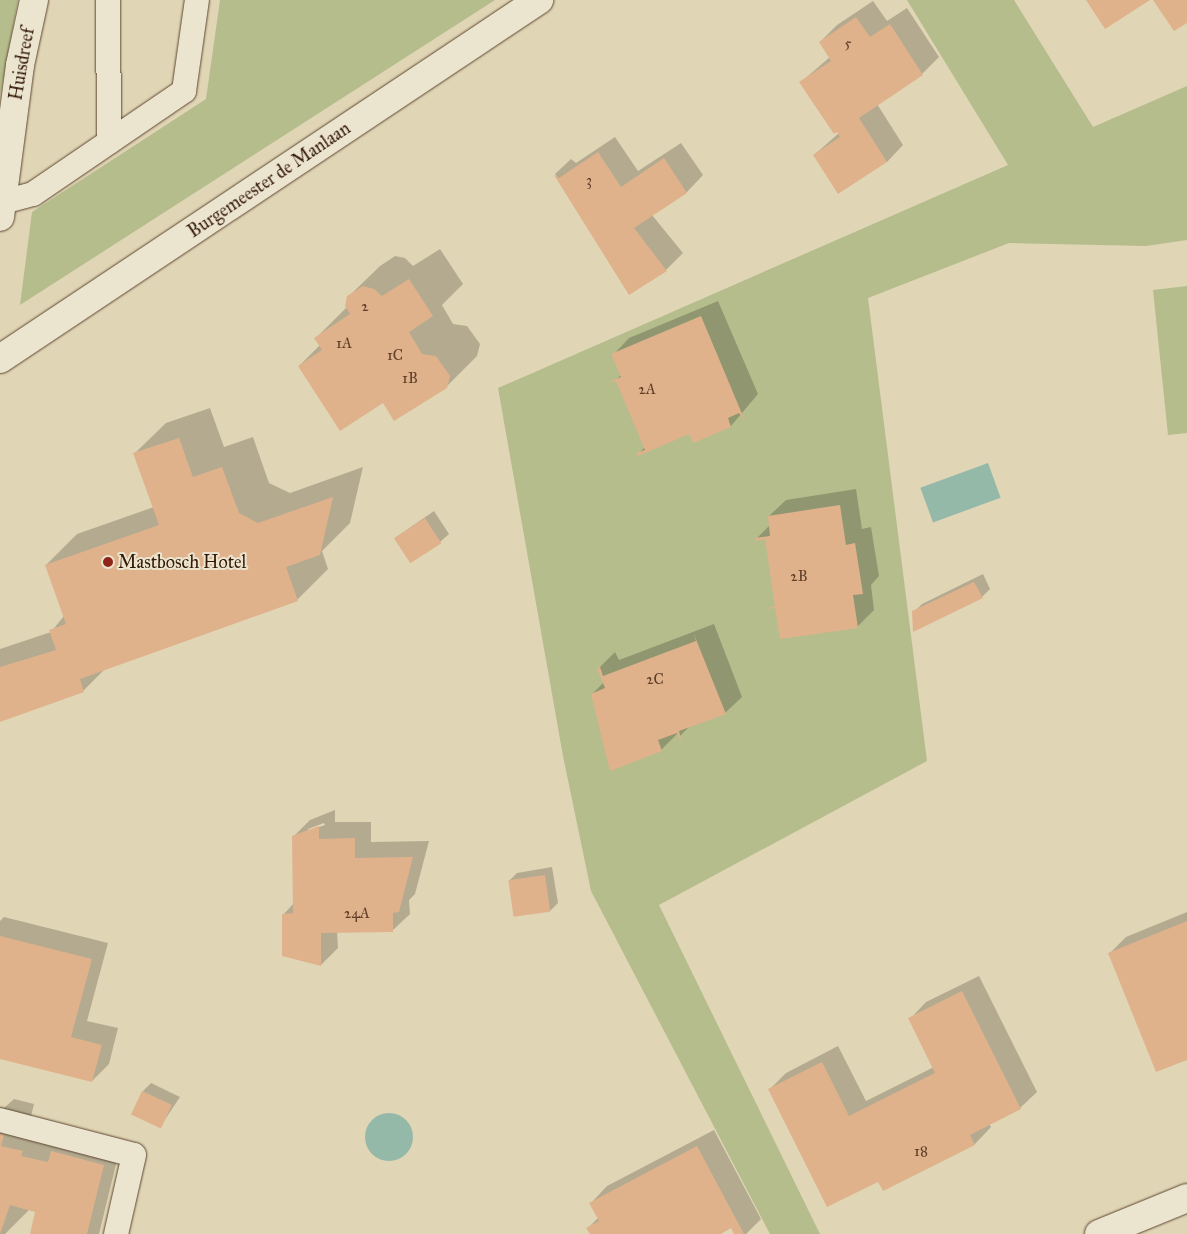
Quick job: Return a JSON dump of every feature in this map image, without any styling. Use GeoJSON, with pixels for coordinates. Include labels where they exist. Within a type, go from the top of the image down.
{"type":"FeatureCollection","features":[{"type":"Feature","properties":{"kind":"street","name":"Huisdreef"},"geometry":{"type":"LineString","coordinates":[[2,210],[20,65],[34,0]]}},
{"type":"Feature","properties":{"kind":"street","name":"Burgemeester de Manlaan"},"geometry":{"type":"LineString","coordinates":[[0,359],[538,0]]}},
{"type":"Feature","properties":{"kind":"street"},"geometry":{"type":"LineString","coordinates":[[1098,1234],[1187,1198]]}},
{"type":"Feature","properties":{"kind":"lane"},"geometry":{"type":"LineString","coordinates":[[108,0],[109,142]]}},
{"type":"Feature","properties":{"kind":"lane"},"geometry":{"type":"LineString","coordinates":[[2,210],[33,194],[184,91],[197,0]]}},
{"type":"Feature","properties":{"kind":"lane"},"geometry":{"type":"LineString","coordinates":[[0,1120],[134,1155],[116,1234]]}},
{"type":"Feature","properties":{"kind":"shaded area"},"geometry":{"type":"Polygon","coordinates":[[[0,0],[18,0],[0,95],[0,0]]]}},
{"type":"Feature","properties":{"kind":"shaded area"},"geometry":{"type":"Polygon","coordinates":[[[220,0],[495,0],[20,305],[32,212],[206,99],[220,0]]]}},
{"type":"Feature","properties":{"kind":"shaded area"},"geometry":{"type":"Polygon","coordinates":[[[907,0],[1014,0],[1093,127],[1187,86],[1187,240],[1146,246],[1009,243],[868,298],[927,761],[659,905],[820,1234],[770,1234],[591,891],[563,756],[498,388],[1008,165],[907,0]]]}},
{"type":"Feature","properties":{"kind":"shaded area"},"geometry":{"type":"Polygon","coordinates":[[[1187,286],[1187,433],[1168,435],[1153,290],[1187,286]]]}},
{"type":"Feature","properties":{"kind":"shaded area"},"geometry":{"type":"Polygon","coordinates":[[[988,463],[1001,498],[933,522],[920,488],[988,463]]]}},
{"type":"Feature","properties":{"kind":"shaded area"},"geometry":{"type":"Polygon","coordinates":[[[389,1113],[398,1115],[406,1120],[411,1128],[413,1137],[411,1146],[406,1154],[398,1159],[389,1161],[380,1159],[372,1154],[367,1146],[365,1137],[367,1128],[372,1120],[380,1115],[389,1113]]]}},
{"type":"Feature","properties":{"kind":"building"},"geometry":{"type":"Polygon","coordinates":[[[1086,0],[1150,0],[1105,29],[1086,0]]]}},
{"type":"Feature","properties":{"kind":"building"},"geometry":{"type":"Polygon","coordinates":[[[1153,0],[1187,0],[1187,23],[1174,31],[1153,0]]]}},
{"type":"Feature","properties":{"kind":"building"},"geometry":{"type":"Polygon","coordinates":[[[856,17],[870,37],[890,24],[923,75],[859,118],[887,162],[838,194],[813,155],[840,137],[837,132],[834,134],[799,82],[831,61],[819,42],[856,17]]]}},
{"type":"Feature","properties":{"kind":"building"},"geometry":{"type":"Polygon","coordinates":[[[598,152],[621,187],[664,158],[687,193],[634,228],[667,271],[629,295],[554,175],[559,178],[598,152]]]}},
{"type":"Feature","properties":{"kind":"building"},"geometry":{"type":"Polygon","coordinates":[[[409,279],[433,316],[409,332],[422,354],[436,356],[450,376],[447,388],[394,421],[383,403],[340,431],[298,366],[322,350],[314,338],[350,314],[345,306],[347,296],[363,286],[374,289],[382,296],[409,279]]]}},
{"type":"Feature","properties":{"kind":"building"},"geometry":{"type":"Polygon","coordinates":[[[701,316],[745,421],[739,413],[728,418],[731,427],[693,443],[689,434],[638,456],[636,453],[645,450],[616,381],[607,383],[621,377],[611,354],[701,316]]]}},
{"type":"Feature","properties":{"kind":"building"},"geometry":{"type":"Polygon","coordinates":[[[179,438],[193,477],[222,467],[239,513],[258,523],[333,497],[320,555],[286,567],[298,601],[80,679],[84,692],[0,722],[0,667],[56,650],[49,630],[66,624],[45,565],[159,525],[133,453],[179,438]]]}},
{"type":"Feature","properties":{"kind":"building"},"geometry":{"type":"Polygon","coordinates":[[[840,505],[846,545],[855,543],[863,594],[853,595],[858,628],[780,639],[775,608],[766,609],[775,606],[765,539],[756,541],[755,538],[770,536],[768,516],[840,505]]]}},
{"type":"Feature","properties":{"kind":"building"},"geometry":{"type":"Polygon","coordinates":[[[425,518],[441,543],[410,563],[394,538],[425,518]]]}},
{"type":"Feature","properties":{"kind":"building"},"geometry":{"type":"Polygon","coordinates":[[[974,582],[983,598],[913,632],[912,611],[974,582]]]}},
{"type":"Feature","properties":{"kind":"building"},"geometry":{"type":"Polygon","coordinates":[[[693,632],[726,714],[679,731],[682,744],[677,733],[658,740],[662,751],[610,771],[591,694],[605,688],[597,668],[600,667],[603,676],[696,641],[693,632]]]}},
{"type":"Feature","properties":{"kind":"building"},"geometry":{"type":"Polygon","coordinates":[[[319,826],[319,839],[355,838],[355,858],[413,857],[399,912],[393,913],[393,932],[321,933],[321,966],[282,956],[282,914],[293,913],[292,836],[319,826]]]}},
{"type":"Feature","properties":{"kind":"building"},"geometry":{"type":"Polygon","coordinates":[[[545,875],[550,912],[514,917],[508,880],[545,875]]]}},
{"type":"Feature","properties":{"kind":"building"},"geometry":{"type":"Polygon","coordinates":[[[1187,921],[1187,1060],[1156,1072],[1108,953],[1187,921]]]}},
{"type":"Feature","properties":{"kind":"building"},"geometry":{"type":"Polygon","coordinates":[[[0,936],[92,959],[71,1037],[102,1045],[92,1082],[0,1059],[0,936]]]}},
{"type":"Feature","properties":{"kind":"building"},"geometry":{"type":"Polygon","coordinates":[[[962,991],[1021,1109],[970,1135],[975,1145],[883,1191],[878,1182],[827,1207],[768,1089],[822,1062],[849,1116],[935,1073],[908,1018],[962,991]]]}},
{"type":"Feature","properties":{"kind":"building"},"geometry":{"type":"Polygon","coordinates":[[[142,1091],[172,1105],[161,1129],[131,1115],[142,1091]]]}},
{"type":"Feature","properties":{"kind":"building"},"geometry":{"type":"Polygon","coordinates":[[[0,1134],[4,1135],[1,1146],[23,1151],[21,1156],[48,1162],[51,1151],[104,1165],[87,1234],[30,1234],[35,1212],[10,1205],[0,1234],[0,1134]]]}},
{"type":"Feature","properties":{"kind":"building"},"geometry":{"type":"Polygon","coordinates":[[[697,1146],[744,1234],[734,1234],[731,1228],[721,1234],[590,1234],[586,1228],[599,1221],[589,1203],[697,1146]]]}},
{"type":"Feature","properties":{"kind":"place","name":"Mastbosch Hotel"},"geometry":{"type":"Point","coordinates":[108,562]}}]}
